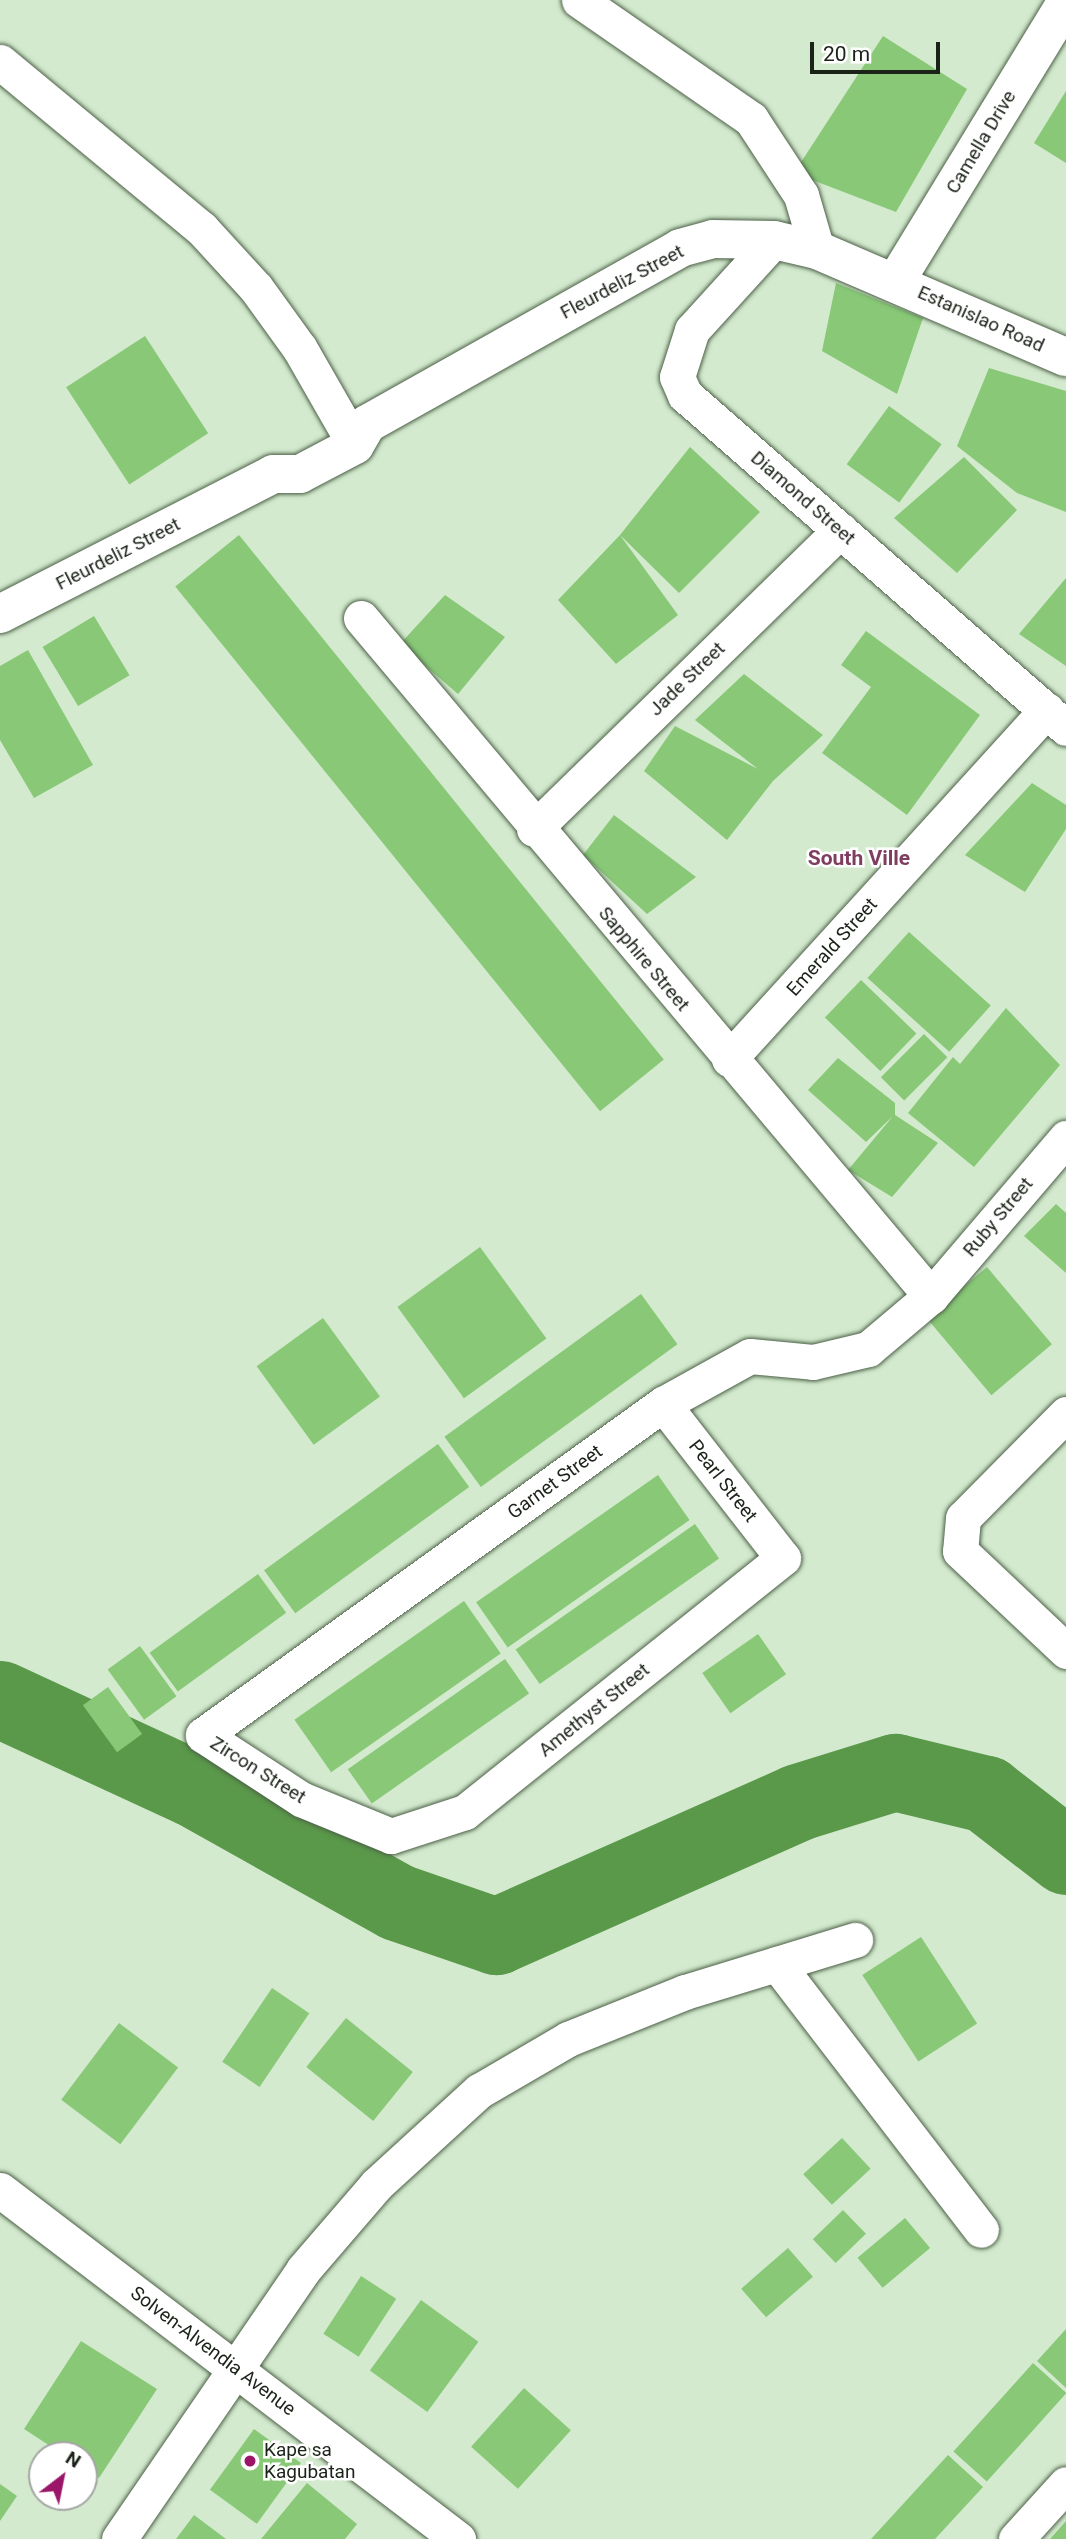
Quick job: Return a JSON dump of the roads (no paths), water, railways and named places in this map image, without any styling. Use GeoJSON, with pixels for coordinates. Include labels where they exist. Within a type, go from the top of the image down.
{"type":"FeatureCollection","features":[{"type":"Feature","properties":{"kind":"street"},"geometry":{"type":"LineString","coordinates":[[579,0],[751,119],[801,195],[817,250]]}},
{"type":"Feature","properties":{"kind":"street","name":"Camella Drive"},"geometry":{"type":"LineString","coordinates":[[896,281],[1066,3]]}},
{"type":"Feature","properties":{"kind":"street"},"geometry":{"type":"LineString","coordinates":[[0,61],[201,229],[256,288],[354,430]]}},
{"type":"Feature","properties":{"kind":"street","name":"Fleurdeliz Street"},"geometry":{"type":"LineString","coordinates":[[0,614],[273,474],[300,474],[354,430],[680,248],[712,239],[774,240],[817,250],[896,281]]}},
{"type":"Feature","properties":{"kind":"street","name":"Diamond Street"},"geometry":{"type":"LineString","coordinates":[[774,240],[692,330],[677,377],[685,395],[1057,719]]}},
{"type":"Feature","properties":{"kind":"street","name":"Estanislao Road"},"geometry":{"type":"LineString","coordinates":[[896,281],[1066,357]]}},
{"type":"Feature","properties":{"kind":"street","name":"Jade Street"},"geometry":{"type":"LineString","coordinates":[[534,828],[840,530]]}},
{"type":"Feature","properties":{"kind":"street","name":"Sapphire Street"},"geometry":{"type":"LineString","coordinates":[[360,618],[534,828],[931,1296]]}},
{"type":"Feature","properties":{"kind":"street","name":"Emerald Street"},"geometry":{"type":"LineString","coordinates":[[729,1059],[1057,719]]}},
{"type":"Feature","properties":{"kind":"street","name":"Ruby Street"},"geometry":{"type":"LineString","coordinates":[[931,1296],[1066,1138]]}},
{"type":"Feature","properties":{"kind":"street","name":"Garnet Street"},"geometry":{"type":"LineString","coordinates":[[203,1735],[663,1404],[750,1356],[813,1362],[868,1349],[931,1296]]}},
{"type":"Feature","properties":{"kind":"street","name":"Pearl Street"},"geometry":{"type":"LineString","coordinates":[[663,1404],[783,1558]]}},
{"type":"Feature","properties":{"kind":"street"},"geometry":{"type":"LineString","coordinates":[[1066,1414],[963,1518],[960,1551],[1066,1651]]}},
{"type":"Feature","properties":{"kind":"street","name":"Amethyst Street"},"geometry":{"type":"LineString","coordinates":[[391,1836],[466,1812],[783,1558]]}},
{"type":"Feature","properties":{"kind":"street","name":"Zircon Street"},"geometry":{"type":"LineString","coordinates":[[203,1735],[301,1798],[391,1836]]}},
{"type":"Feature","properties":{"kind":"street"},"geometry":{"type":"LineString","coordinates":[[119,2539],[320,2251],[377,2185],[479,2091],[568,2039],[685,1992],[855,1940]]}},
{"type":"Feature","properties":{"kind":"street"},"geometry":{"type":"LineString","coordinates":[[777,1964],[981,2230]]}},
{"type":"Feature","properties":{"kind":"street","name":"Solven-Alvendia Avenue"},"geometry":{"type":"LineString","coordinates":[[0,2190],[458,2539]]}},
{"type":"Feature","properties":{"kind":"street"},"geometry":{"type":"LineString","coordinates":[[1016,2539],[1066,2484]]}},
{"type":"Feature","properties":{"kind":"waterway"},"geometry":{"type":"LineString","coordinates":[[0,1699],[193,1788],[397,1902],[496,1936],[798,1802],[895,1772],[986,1794],[1066,1856]]}},
{"type":"Feature","properties":{"kind":"place","name":"Kape sa Kagubatan"},"geometry":{"type":"Point","coordinates":[250,2461]}},
{"type":"Feature","properties":{"kind":"district","name":"South Ville"},"geometry":{"type":"Point","coordinates":[859,858]}}]}
